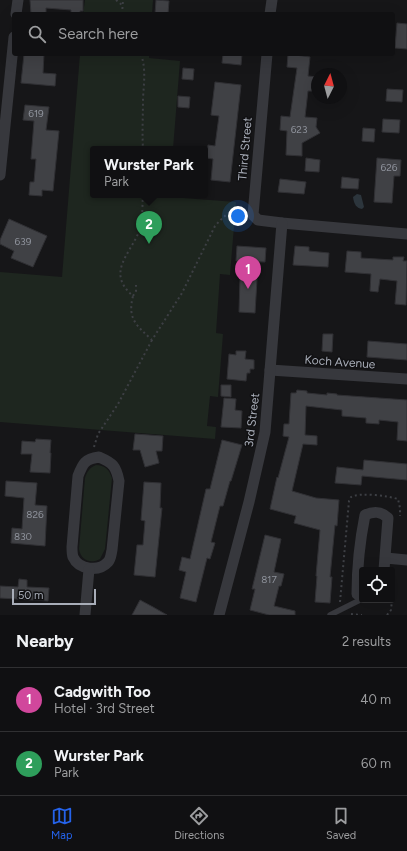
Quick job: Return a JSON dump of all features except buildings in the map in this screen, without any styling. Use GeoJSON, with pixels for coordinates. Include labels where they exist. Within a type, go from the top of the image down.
{"type":"FeatureCollection","features":[{"type":"Feature","properties":{"kind":"street"},"geometry":{"type":"LineString","coordinates":[[16,12],[18,0]]}},
{"type":"Feature","properties":{"kind":"street"},"geometry":{"type":"LineString","coordinates":[[270,12],[272,0]]}},
{"type":"Feature","properties":{"kind":"street"},"geometry":{"type":"LineString","coordinates":[[0,176],[12,56]]}},
{"type":"Feature","properties":{"kind":"street","name":"Third Street"},"geometry":{"type":"LineString","coordinates":[[267,56],[253,215],[258,220],[282,223],[407,234]]}},
{"type":"Feature","properties":{"kind":"street","name":"3rd Street"},"geometry":{"type":"LineString","coordinates":[[219,615],[266,432],[282,223]]}},
{"type":"Feature","properties":{"kind":"street","name":"Koch Avenue"},"geometry":{"type":"LineString","coordinates":[[270,370],[407,379]]}},
{"type":"Feature","properties":{"kind":"street"},"geometry":{"type":"LineString","coordinates":[[99,457],[111,462],[116,469],[119,481],[112,550],[109,561],[102,567],[89,569],[80,564],[73,557],[72,547],[78,476],[82,465],[90,458],[99,457]]}},
{"type":"Feature","properties":{"kind":"street"},"geometry":{"type":"LineString","coordinates":[[359,596],[357,594],[357,583],[363,525],[365,515],[373,512],[383,513],[388,518],[386,558],[388,567]]}},
{"type":"Feature","properties":{"kind":"street"},"geometry":{"type":"LineString","coordinates":[[386,558],[407,560]]}},
{"type":"Feature","properties":{"kind":"street"},"geometry":{"type":"LineString","coordinates":[[85,615],[89,569]]}},
{"type":"Feature","properties":{"kind":"lane"},"geometry":{"type":"LineString","coordinates":[[330,615],[359,600]]}},
{"type":"Feature","properties":{"kind":"path"},"geometry":{"type":"LineString","coordinates":[[116,0],[122,5]]}},
{"type":"Feature","properties":{"kind":"path"},"geometry":{"type":"LineString","coordinates":[[122,0],[122,12]]}},
{"type":"Feature","properties":{"kind":"path"},"geometry":{"type":"LineString","coordinates":[[142,56],[145,74],[143,146]]}},
{"type":"Feature","properties":{"kind":"path"},"geometry":{"type":"LineString","coordinates":[[132,296],[122,285],[120,274],[121,264],[127,252],[136,240],[141,226],[143,198]]}},
{"type":"Feature","properties":{"kind":"path"},"geometry":{"type":"LineString","coordinates":[[95,458],[94,451],[98,434],[118,404],[152,340],[182,293],[215,226],[231,211],[238,209]]}},
{"type":"Feature","properties":{"kind":"path"},"geometry":{"type":"LineString","coordinates":[[136,285],[136,291],[132,296],[130,306],[132,316],[135,323],[152,340]]}},
{"type":"Feature","properties":{"kind":"path"},"geometry":{"type":"LineString","coordinates":[[387,615],[391,610],[392,603]]}},
{"type":"Feature","properties":{"kind":"shaded area"},"geometry":{"type":"Polygon","coordinates":[[[85,0],[153,0],[152,12],[83,12],[85,0]]]}},
{"type":"Feature","properties":{"kind":"shaded area"},"geometry":{"type":"Polygon","coordinates":[[[80,56],[149,56],[149,58],[180,61],[173,146],[90,146],[90,198],[183,198],[236,202],[230,275],[220,274],[216,333],[223,334],[218,397],[210,396],[207,426],[216,427],[215,439],[0,422],[0,272],[62,277],[80,56]]]}},
{"type":"Feature","properties":{"kind":"shaded area"},"geometry":{"type":"Polygon","coordinates":[[[357,194],[361,195],[364,207],[362,209],[357,207],[354,202],[353,197],[357,194]]]}},
{"type":"Feature","properties":{"kind":"shaded area"},"geometry":{"type":"Polygon","coordinates":[[[96,465],[106,468],[112,478],[105,549],[100,559],[90,561],[84,559],[79,549],[85,478],[89,470],[96,465]]]}},
{"type":"Feature","properties":{"kind":"place","name":"Wurster Park"},"geometry":{"type":"Point","coordinates":[149,244]}},
{"type":"Feature","properties":{"kind":"place","name":"Cadgwith Too"},"geometry":{"type":"Point","coordinates":[248,289]}}]}
